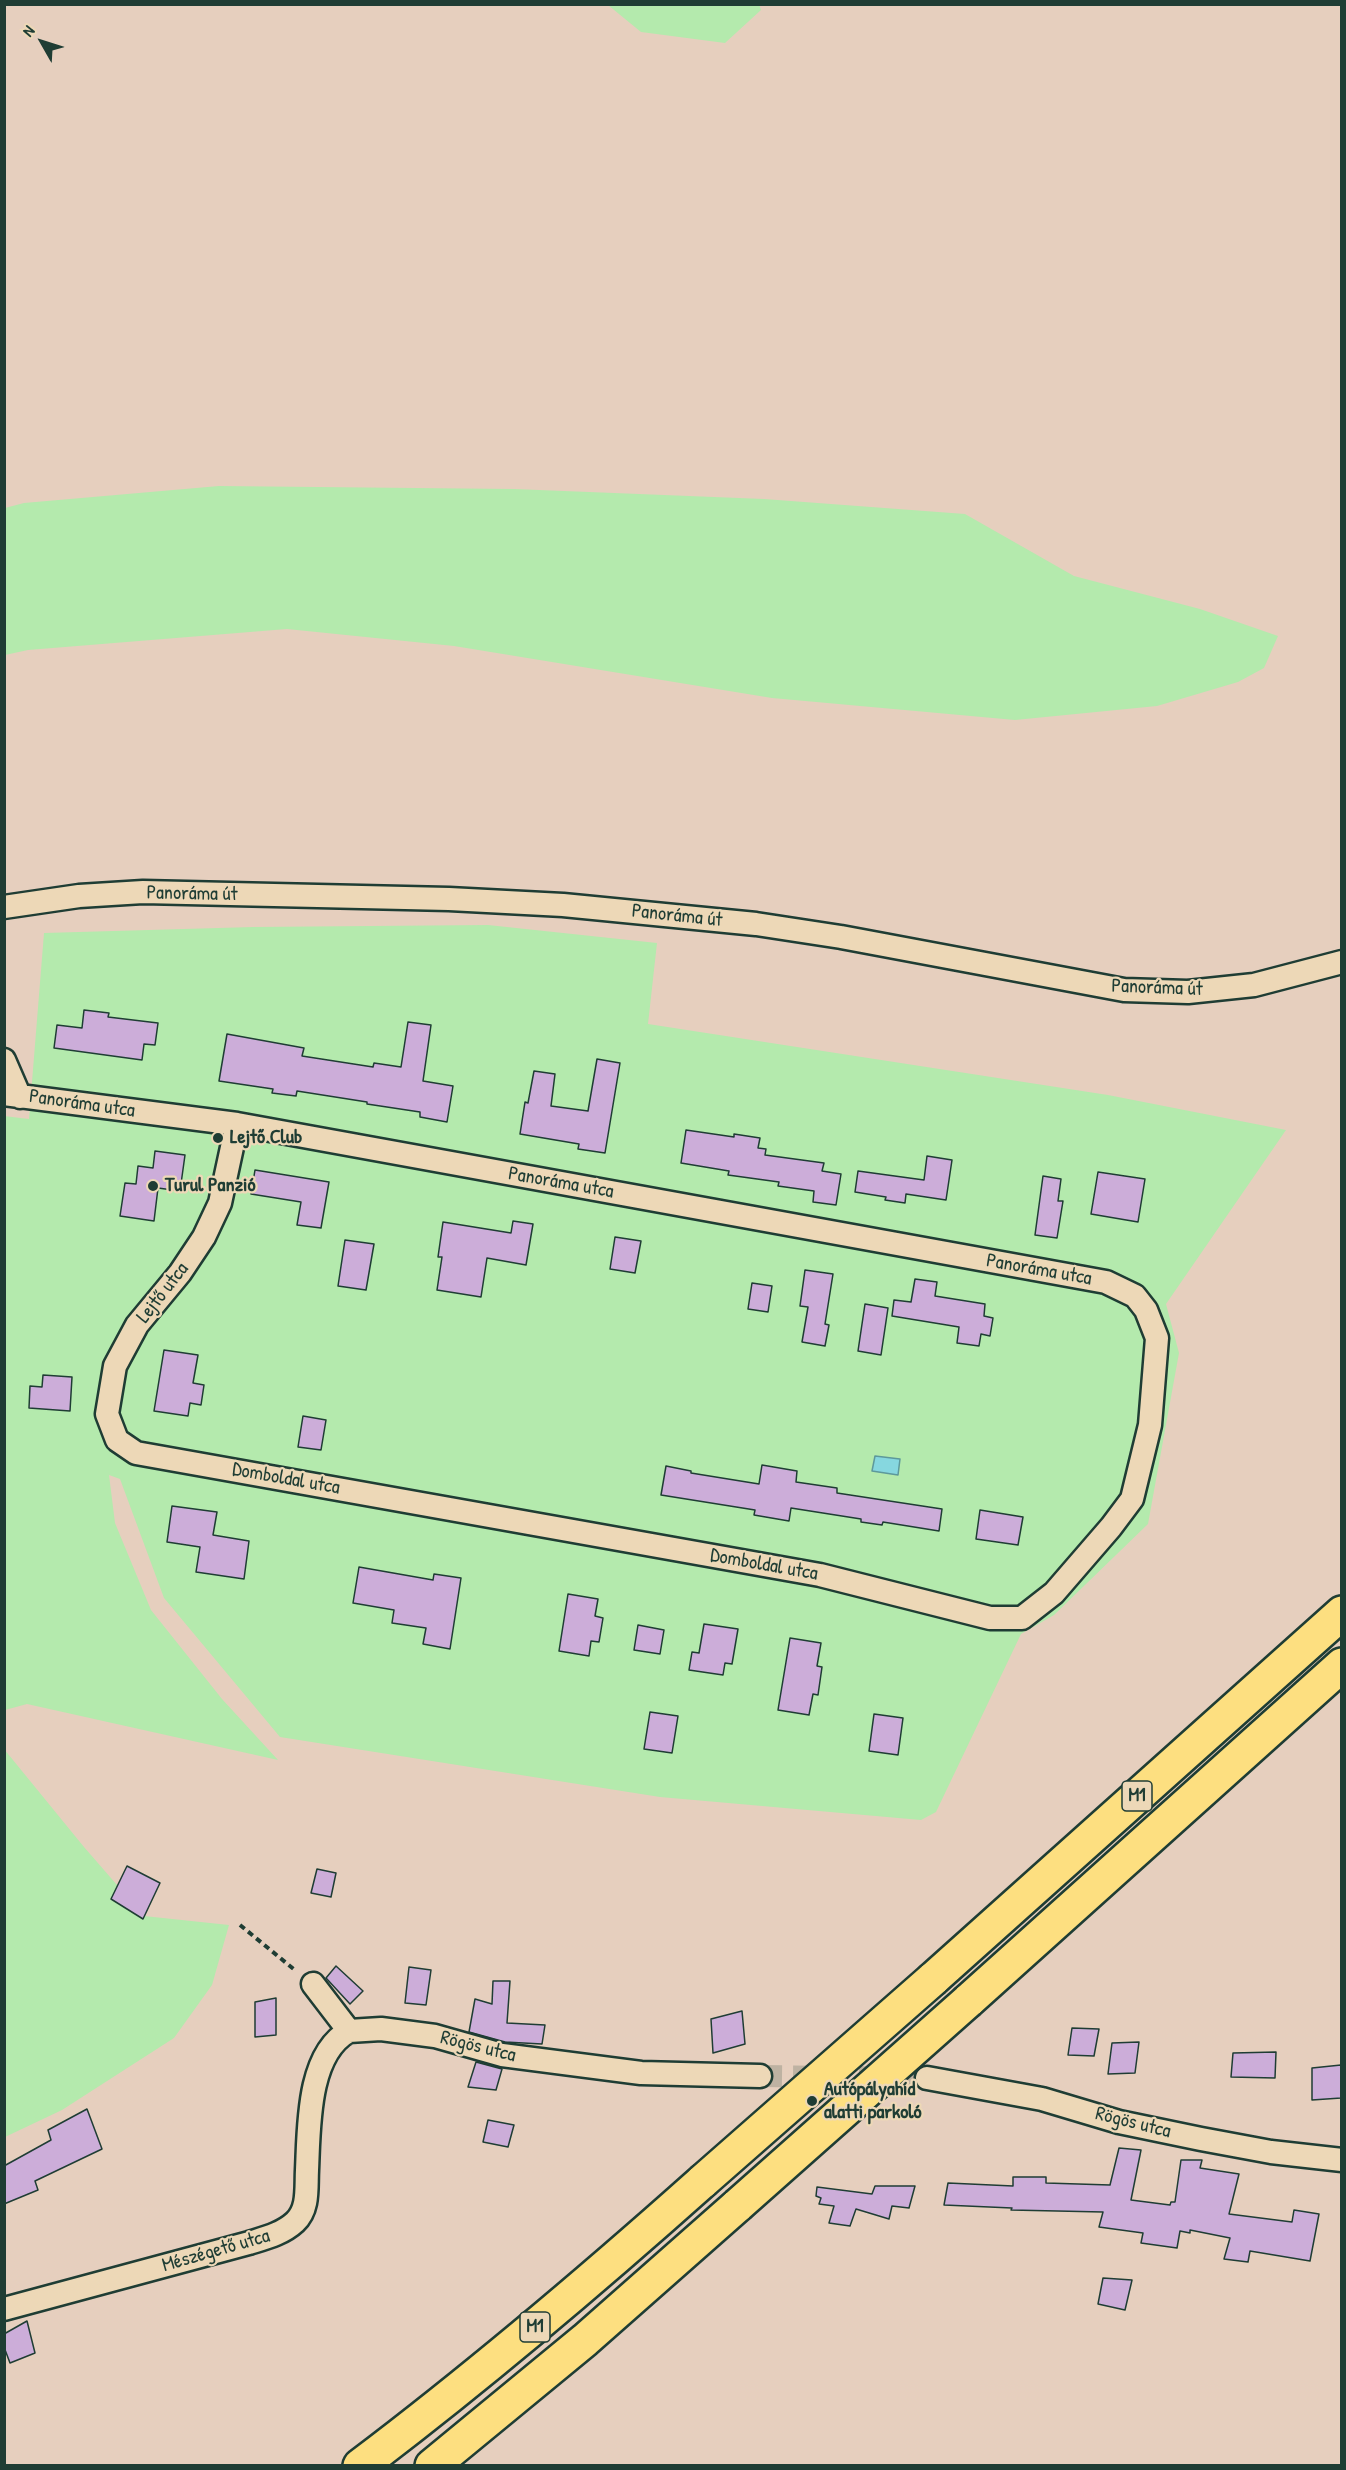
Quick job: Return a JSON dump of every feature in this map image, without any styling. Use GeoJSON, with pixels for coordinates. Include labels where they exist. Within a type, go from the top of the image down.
{"type":"FeatureCollection","features":[{"type":"Feature","properties":{"kind":"highway","name":"M1"},"geometry":{"type":"LineString","coordinates":[[360,2466],[428,2414],[582,2288],[933,1979],[1341,1612]]}},
{"type":"Feature","properties":{"kind":"highway","name":"M1"},"geometry":{"type":"LineString","coordinates":[[432,2466],[585,2340],[968,2001],[1341,1665]]}},
{"type":"Feature","properties":{"kind":"street","name":"Panoráma út"},"geometry":{"type":"LineString","coordinates":[[4,907],[79,896],[143,892],[563,904],[799,930],[1124,990],[1188,992],[1254,985],[1341,962]]}},
{"type":"Feature","properties":{"kind":"street","name":"Panoráma utca"},"geometry":{"type":"LineString","coordinates":[[4,1060],[12,1095],[237,1124],[1106,1282],[1135,1296]]}},
{"type":"Feature","properties":{"kind":"street","name":"Lejtő utca"},"geometry":{"type":"LineString","coordinates":[[136,1453],[117,1440],[107,1414],[115,1366],[137,1325],[180,1273],[204,1237],[220,1203],[237,1124]]}},
{"type":"Feature","properties":{"kind":"street","name":"Domboldal utca"},"geometry":{"type":"LineString","coordinates":[[136,1453],[820,1575],[990,1618],[1022,1618],[1054,1593],[1132,1499],[1150,1425],[1157,1338],[1146,1310],[1135,1296]]}},
{"type":"Feature","properties":{"kind":"street"},"geometry":{"type":"LineString","coordinates":[[313,1984],[349,2031]]}},
{"type":"Feature","properties":{"kind":"street","name":"Rögös utca"},"geometry":{"type":"LineString","coordinates":[[349,2031],[381,2029],[435,2036],[502,2055],[641,2073],[760,2076]]}},
{"type":"Feature","properties":{"kind":"street","name":"Mészégető utca"},"geometry":{"type":"LineString","coordinates":[[4,2309],[249,2243],[278,2233],[296,2221],[306,2205],[310,2112],[320,2070],[328,2049],[339,2037],[349,2031]]}},
{"type":"Feature","properties":{"kind":"street","name":"Rögös utca"},"geometry":{"type":"LineString","coordinates":[[927,2078],[1042,2099],[1119,2122],[1201,2139],[1271,2152],[1341,2160]]}},
{"type":"Feature","properties":{"kind":"path"},"geometry":{"type":"LineString","coordinates":[[240,1925],[313,1984]]}},
{"type":"Feature","properties":{"kind":"green space"},"geometry":{"type":"Polygon","coordinates":[[[759,4],[761,10],[725,43],[641,32],[608,5],[759,4]]]}},
{"type":"Feature","properties":{"kind":"green space"},"geometry":{"type":"Polygon","coordinates":[[[219,486],[514,489],[764,499],[965,514],[1074,576],[1200,609],[1278,636],[1264,668],[1238,682],[1157,706],[1015,720],[772,698],[454,646],[287,629],[28,650],[5,655],[5,508],[24,503],[219,486]]]}},
{"type":"Feature","properties":{"kind":"green space"},"geometry":{"type":"Polygon","coordinates":[[[488,925],[657,943],[648,1024],[1108,1095],[1286,1130],[1166,1304],[1179,1353],[1148,1524],[1054,1615],[1021,1634],[936,1812],[921,1820],[660,1797],[280,1737],[164,1598],[120,1479],[109,1475],[115,1523],[151,1610],[222,1699],[278,1760],[27,1704],[5,1710],[4,1116],[29,1119],[44,933],[253,927],[488,925]]]}},
{"type":"Feature","properties":{"kind":"green space"},"geometry":{"type":"Polygon","coordinates":[[[4,1749],[144,1916],[229,1925],[212,1985],[174,2038],[62,2110],[5,2137],[4,1749]]]}},
{"type":"Feature","properties":{"kind":"water"},"geometry":{"type":"Polygon","coordinates":[[[875,1456],[900,1459],[898,1475],[872,1471],[875,1456]]]}},
{"type":"Feature","properties":{"kind":"building"},"geometry":{"type":"Polygon","coordinates":[[[84,1010],[109,1013],[108,1017],[158,1023],[155,1045],[144,1044],[142,1060],[54,1048],[57,1025],[82,1028],[84,1010]]]}},
{"type":"Feature","properties":{"kind":"building"},"geometry":{"type":"Polygon","coordinates":[[[408,1022],[431,1025],[423,1081],[453,1086],[447,1122],[420,1117],[420,1112],[367,1104],[367,1102],[297,1091],[296,1096],[272,1093],[273,1089],[219,1081],[227,1034],[304,1048],[302,1056],[373,1067],[374,1063],[401,1067],[408,1022]]]}},
{"type":"Feature","properties":{"kind":"building"},"geometry":{"type":"Polygon","coordinates":[[[597,1059],[620,1063],[605,1153],[578,1149],[579,1144],[520,1134],[525,1102],[528,1103],[534,1071],[555,1074],[551,1106],[588,1111],[597,1059]]]}},
{"type":"Feature","properties":{"kind":"building"},"geometry":{"type":"Polygon","coordinates":[[[686,1130],[734,1137],[734,1134],[760,1138],[758,1148],[766,1149],[765,1155],[824,1163],[822,1171],[841,1174],[836,1205],[813,1202],[814,1191],[778,1186],[779,1182],[728,1175],[729,1171],[681,1163],[686,1130]]]}},
{"type":"Feature","properties":{"kind":"building","name":"Turul Panzió"},"geometry":{"type":"Polygon","coordinates":[[[155,1151],[185,1155],[180,1191],[158,1188],[154,1221],[120,1216],[125,1183],[136,1184],[138,1166],[153,1168],[155,1151]]]}},
{"type":"Feature","properties":{"kind":"building"},"geometry":{"type":"Polygon","coordinates":[[[927,1156],[952,1160],[946,1200],[906,1194],[905,1203],[855,1192],[858,1171],[924,1180],[927,1156]]]}},
{"type":"Feature","properties":{"kind":"building"},"geometry":{"type":"Polygon","coordinates":[[[255,1170],[329,1182],[321,1228],[297,1225],[301,1202],[251,1194],[255,1170]]]}},
{"type":"Feature","properties":{"kind":"building"},"geometry":{"type":"Polygon","coordinates":[[[1098,1172],[1145,1179],[1138,1222],[1091,1214],[1098,1172]]]}},
{"type":"Feature","properties":{"kind":"building"},"geometry":{"type":"Polygon","coordinates":[[[1043,1176],[1061,1179],[1058,1201],[1063,1201],[1057,1238],[1035,1235],[1043,1176]]]}},
{"type":"Feature","properties":{"kind":"building"},"geometry":{"type":"Polygon","coordinates":[[[513,1221],[533,1224],[526,1265],[487,1258],[481,1297],[437,1290],[442,1257],[438,1257],[443,1222],[511,1233],[513,1221]]]}},
{"type":"Feature","properties":{"kind":"building"},"geometry":{"type":"Polygon","coordinates":[[[615,1237],[641,1241],[635,1273],[610,1269],[615,1237]]]}},
{"type":"Feature","properties":{"kind":"building"},"geometry":{"type":"Polygon","coordinates":[[[345,1240],[374,1244],[366,1290],[338,1286],[345,1240]]]}},
{"type":"Feature","properties":{"kind":"building"},"geometry":{"type":"Polygon","coordinates":[[[805,1270],[833,1274],[825,1324],[829,1325],[825,1346],[802,1342],[808,1307],[800,1306],[805,1270]]]}},
{"type":"Feature","properties":{"kind":"building"},"geometry":{"type":"Polygon","coordinates":[[[915,1279],[937,1282],[935,1296],[985,1304],[984,1316],[993,1318],[990,1336],[981,1334],[979,1346],[957,1343],[959,1327],[892,1316],[894,1300],[911,1302],[915,1279]]]}},
{"type":"Feature","properties":{"kind":"building"},"geometry":{"type":"Polygon","coordinates":[[[752,1283],[772,1286],[768,1312],[748,1309],[752,1283]]]}},
{"type":"Feature","properties":{"kind":"building"},"geometry":{"type":"Polygon","coordinates":[[[865,1304],[888,1308],[881,1355],[858,1351],[865,1304]]]}},
{"type":"Feature","properties":{"kind":"building"},"geometry":{"type":"Polygon","coordinates":[[[164,1350],[198,1355],[193,1383],[204,1385],[201,1405],[190,1403],[188,1416],[154,1411],[164,1350]]]}},
{"type":"Feature","properties":{"kind":"building"},"geometry":{"type":"Polygon","coordinates":[[[43,1375],[72,1377],[70,1411],[29,1408],[30,1386],[42,1387],[43,1375]]]}},
{"type":"Feature","properties":{"kind":"building"},"geometry":{"type":"Polygon","coordinates":[[[303,1416],[326,1420],[321,1450],[298,1447],[303,1416]]]}},
{"type":"Feature","properties":{"kind":"building"},"geometry":{"type":"Polygon","coordinates":[[[762,1465],[797,1471],[796,1482],[837,1488],[837,1493],[942,1509],[939,1531],[883,1522],[882,1525],[861,1522],[861,1519],[791,1508],[789,1521],[754,1515],[755,1510],[661,1495],[666,1466],[691,1471],[691,1473],[759,1484],[762,1465]]]}},
{"type":"Feature","properties":{"kind":"building"},"geometry":{"type":"Polygon","coordinates":[[[172,1506],[217,1512],[213,1535],[249,1541],[244,1579],[196,1572],[200,1547],[167,1542],[172,1506]]]}},
{"type":"Feature","properties":{"kind":"building"},"geometry":{"type":"Polygon","coordinates":[[[980,1510],[1023,1517],[1018,1545],[976,1539],[980,1510]]]}},
{"type":"Feature","properties":{"kind":"building"},"geometry":{"type":"Polygon","coordinates":[[[359,1567],[433,1580],[434,1574],[461,1578],[450,1649],[423,1644],[426,1628],[392,1623],[394,1610],[353,1603],[359,1567]]]}},
{"type":"Feature","properties":{"kind":"building"},"geometry":{"type":"Polygon","coordinates":[[[568,1594],[598,1599],[595,1616],[603,1618],[599,1642],[591,1641],[589,1656],[559,1651],[568,1594]]]}},
{"type":"Feature","properties":{"kind":"building"},"geometry":{"type":"Polygon","coordinates":[[[704,1624],[738,1629],[732,1664],[725,1663],[723,1675],[689,1670],[692,1652],[699,1653],[704,1624]]]}},
{"type":"Feature","properties":{"kind":"building"},"geometry":{"type":"Polygon","coordinates":[[[638,1625],[664,1630],[660,1654],[634,1650],[638,1625]]]}},
{"type":"Feature","properties":{"kind":"building"},"geometry":{"type":"Polygon","coordinates":[[[790,1638],[821,1643],[817,1666],[822,1667],[818,1695],[813,1694],[809,1715],[778,1710],[790,1638]]]}},
{"type":"Feature","properties":{"kind":"building"},"geometry":{"type":"Polygon","coordinates":[[[650,1712],[678,1716],[672,1753],[644,1749],[650,1712]]]}},
{"type":"Feature","properties":{"kind":"building"},"geometry":{"type":"Polygon","coordinates":[[[874,1714],[903,1718],[898,1755],[869,1751],[874,1714]]]}},
{"type":"Feature","properties":{"kind":"building"},"geometry":{"type":"Polygon","coordinates":[[[127,1866],[160,1883],[143,1919],[111,1899],[127,1866]]]}},
{"type":"Feature","properties":{"kind":"building"},"geometry":{"type":"Polygon","coordinates":[[[317,1869],[336,1873],[331,1897],[311,1893],[317,1869]]]}},
{"type":"Feature","properties":{"kind":"building"},"geometry":{"type":"Polygon","coordinates":[[[336,1966],[363,1991],[350,2004],[326,1978],[336,1966]]]}},
{"type":"Feature","properties":{"kind":"building"},"geometry":{"type":"Polygon","coordinates":[[[409,1967],[431,1970],[426,2005],[405,2003],[409,1967]]]}},
{"type":"Feature","properties":{"kind":"building"},"geometry":{"type":"Polygon","coordinates":[[[493,1981],[510,1981],[507,2023],[545,2025],[542,2044],[505,2042],[469,2032],[475,1999],[492,2004],[493,1981]]]}},
{"type":"Feature","properties":{"kind":"building"},"geometry":{"type":"Polygon","coordinates":[[[276,1998],[276,2035],[255,2037],[255,2002],[276,1998]]]}},
{"type":"Feature","properties":{"kind":"building"},"geometry":{"type":"Polygon","coordinates":[[[742,2011],[745,2044],[713,2053],[711,2019],[742,2011]]]}},
{"type":"Feature","properties":{"kind":"building"},"geometry":{"type":"Polygon","coordinates":[[[1072,2028],[1099,2029],[1094,2056],[1068,2055],[1072,2028]]]}},
{"type":"Feature","properties":{"kind":"building"},"geometry":{"type":"Polygon","coordinates":[[[1139,2042],[1135,2073],[1108,2074],[1112,2043],[1139,2042]]]}},
{"type":"Feature","properties":{"kind":"building"},"geometry":{"type":"Polygon","coordinates":[[[1276,2052],[1275,2078],[1231,2077],[1233,2053],[1276,2052]]]}},
{"type":"Feature","properties":{"kind":"building"},"geometry":{"type":"Polygon","coordinates":[[[476,2062],[502,2069],[496,2090],[468,2087],[476,2062]]]}},
{"type":"Feature","properties":{"kind":"building"},"geometry":{"type":"Polygon","coordinates":[[[1341,2065],[1341,2098],[1312,2100],[1312,2068],[1341,2065]]]}},
{"type":"Feature","properties":{"kind":"building"},"geometry":{"type":"Polygon","coordinates":[[[87,2109],[102,2149],[35,2181],[38,2190],[4,2204],[4,2166],[51,2140],[48,2130],[87,2109]]]}},
{"type":"Feature","properties":{"kind":"building"},"geometry":{"type":"Polygon","coordinates":[[[488,2120],[514,2125],[508,2147],[483,2142],[488,2120]]]}},
{"type":"Feature","properties":{"kind":"building"},"geometry":{"type":"Polygon","coordinates":[[[1119,2148],[1141,2150],[1131,2200],[1170,2205],[1171,2202],[1175,2202],[1181,2160],[1202,2160],[1200,2168],[1239,2174],[1229,2214],[1292,2222],[1294,2210],[1319,2214],[1310,2261],[1250,2251],[1248,2262],[1224,2259],[1230,2238],[1190,2230],[1190,2233],[1180,2231],[1177,2248],[1141,2243],[1143,2233],[1099,2227],[1103,2212],[1011,2210],[1012,2208],[944,2205],[948,2183],[1013,2186],[1013,2177],[1046,2177],[1046,2183],[1110,2185],[1119,2148]]]}},
{"type":"Feature","properties":{"kind":"building"},"geometry":{"type":"Polygon","coordinates":[[[875,2186],[915,2186],[909,2208],[892,2206],[889,2219],[856,2209],[850,2226],[829,2223],[834,2206],[819,2204],[821,2198],[816,2196],[817,2187],[872,2194],[875,2186]]]}},
{"type":"Feature","properties":{"kind":"building"},"geometry":{"type":"Polygon","coordinates":[[[1103,2278],[1132,2280],[1125,2310],[1098,2304],[1103,2278]]]}},
{"type":"Feature","properties":{"kind":"building"},"geometry":{"type":"Polygon","coordinates":[[[27,2321],[35,2353],[10,2363],[4,2347],[4,2334],[27,2321]]]}},
{"type":"Feature","properties":{"kind":"tunnel"},"geometry":{"type":"LineString","coordinates":[[760,2076],[927,2078]]}},
{"type":"Feature","properties":{"kind":"place","name":"Lejtő Club"},"geometry":{"type":"Point","coordinates":[218,1138]}},
{"type":"Feature","properties":{"kind":"place","name":"Turul Panzió"},"geometry":{"type":"Point","coordinates":[153,1186]}},
{"type":"Feature","properties":{"kind":"place","name":"Autópályahíd alatti parkoló"},"geometry":{"type":"Point","coordinates":[812,2101]}}]}
